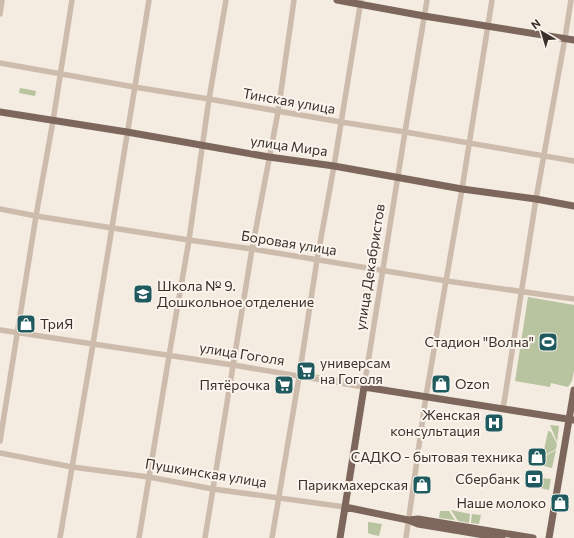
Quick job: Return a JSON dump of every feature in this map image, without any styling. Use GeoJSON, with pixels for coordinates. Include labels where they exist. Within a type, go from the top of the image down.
{"type":"FeatureCollection","features":[{"type":"Feature","properties":{"kind":"main road"},"geometry":{"type":"LineString","coordinates":[[337,0],[361,2],[424,16],[574,40]]}},
{"type":"Feature","properties":{"kind":"main road","name":"улица Мира"},"geometry":{"type":"LineString","coordinates":[[0,112],[127,132],[269,157],[334,166],[462,189],[536,199],[574,206]]}},
{"type":"Feature","properties":{"kind":"main road","name":"улица Гоголя"},"geometry":{"type":"LineString","coordinates":[[364,387],[571,419]]}},
{"type":"Feature","properties":{"kind":"main road","name":"улица Декабристов"},"geometry":{"type":"LineString","coordinates":[[340,538],[364,387]]}},
{"type":"Feature","properties":{"kind":"main road"},"geometry":{"type":"LineString","coordinates":[[549,538],[571,419],[574,390]]}},
{"type":"Feature","properties":{"kind":"main road","name":"Пушкинская улица"},"geometry":{"type":"LineString","coordinates":[[346,507],[408,520],[418,519],[502,538]]}},
{"type":"Feature","properties":{"kind":"main road","name":"Пушкинская улица"},"geometry":{"type":"LineString","coordinates":[[480,534],[533,538]]}},
{"type":"Feature","properties":{"kind":"street"},"geometry":{"type":"LineString","coordinates":[[0,14],[2,0]]}},
{"type":"Feature","properties":{"kind":"street"},"geometry":{"type":"LineString","coordinates":[[0,441],[72,0]]}},
{"type":"Feature","properties":{"kind":"street"},"geometry":{"type":"LineString","coordinates":[[60,538],[149,0]]}},
{"type":"Feature","properties":{"kind":"street"},"geometry":{"type":"LineString","coordinates":[[139,538],[189,240],[209,99],[226,0]]}},
{"type":"Feature","properties":{"kind":"street"},"geometry":{"type":"LineString","coordinates":[[205,538],[252,249],[278,112],[294,0]]}},
{"type":"Feature","properties":{"kind":"street","name":"улица Декабристов"},"geometry":{"type":"LineString","coordinates":[[364,387],[427,0]]}},
{"type":"Feature","properties":{"kind":"street"},"geometry":{"type":"LineString","coordinates":[[406,538],[426,396],[470,144],[492,0]]}},
{"type":"Feature","properties":{"kind":"street"},"geometry":{"type":"LineString","coordinates":[[503,409],[543,156],[571,0]]}},
{"type":"Feature","properties":{"kind":"street"},"geometry":{"type":"LineString","coordinates":[[272,538],[361,2]]}},
{"type":"Feature","properties":{"kind":"street","name":"Тинская улица"},"geometry":{"type":"LineString","coordinates":[[0,63],[134,88],[209,99],[278,112],[574,161]]}},
{"type":"Feature","properties":{"kind":"street","name":"Боровая улица"},"geometry":{"type":"LineString","coordinates":[[0,209],[111,228],[574,300]]}},
{"type":"Feature","properties":{"kind":"street","name":"улица Гоголя"},"geometry":{"type":"LineString","coordinates":[[0,330],[233,365],[364,387]]}},
{"type":"Feature","properties":{"kind":"street","name":"Пушкинская улица"},"geometry":{"type":"LineString","coordinates":[[0,454],[149,477],[214,489],[346,507]]}},
{"type":"Feature","properties":{"kind":"green space"},"geometry":{"type":"Polygon","coordinates":[[[20,88],[36,91],[35,96],[19,93],[20,88]]]}},
{"type":"Feature","properties":{"kind":"green space","name":"Стадион \"Волна\""},"geometry":{"type":"Polygon","coordinates":[[[528,297],[574,305],[574,371],[572,381],[568,387],[551,383],[550,387],[515,381],[528,297]]]}},
{"type":"Feature","properties":{"kind":"green space"},"geometry":{"type":"Polygon","coordinates":[[[306,374],[358,381],[358,383],[306,374]]]}},
{"type":"Feature","properties":{"kind":"green space"},"geometry":{"type":"Polygon","coordinates":[[[550,425],[559,426],[557,442],[550,425]]]}},
{"type":"Feature","properties":{"kind":"green space"},"geometry":{"type":"Polygon","coordinates":[[[548,431],[551,432],[557,444],[556,449],[546,455],[543,455],[548,431]]]}},
{"type":"Feature","properties":{"kind":"green space"},"geometry":{"type":"Polygon","coordinates":[[[556,450],[552,468],[544,466],[544,457],[556,450]]]}},
{"type":"Feature","properties":{"kind":"green space"},"geometry":{"type":"Polygon","coordinates":[[[542,478],[551,479],[549,490],[540,488],[542,478]]]}},
{"type":"Feature","properties":{"kind":"green space"},"geometry":{"type":"Polygon","coordinates":[[[451,510],[470,514],[469,523],[458,521],[451,510]]]}},
{"type":"Feature","properties":{"kind":"green space"},"geometry":{"type":"Polygon","coordinates":[[[440,511],[449,511],[455,520],[439,518],[440,511]]]}},
{"type":"Feature","properties":{"kind":"green space"},"geometry":{"type":"Polygon","coordinates":[[[472,514],[481,515],[479,524],[471,523],[472,514]]]}},
{"type":"Feature","properties":{"kind":"green space"},"geometry":{"type":"Polygon","coordinates":[[[368,522],[382,524],[379,536],[368,533],[368,522]]]}},
{"type":"Feature","properties":{"kind":"place","name":"Школа № 9. Дошкольное отделение"},"geometry":{"type":"Point","coordinates":[143,294]}},
{"type":"Feature","properties":{"kind":"place","name":"ТриЯ"},"geometry":{"type":"Point","coordinates":[26,324]}},
{"type":"Feature","properties":{"kind":"place","name":"Стадион \"Волна\""},"geometry":{"type":"Point","coordinates":[548,342]}},
{"type":"Feature","properties":{"kind":"place","name":"универсам на Гоголя"},"geometry":{"type":"Point","coordinates":[306,371]}},
{"type":"Feature","properties":{"kind":"place","name":"Ozon"},"geometry":{"type":"Point","coordinates":[441,384]}},
{"type":"Feature","properties":{"kind":"place","name":"Пятёрочка"},"geometry":{"type":"Point","coordinates":[284,385]}},
{"type":"Feature","properties":{"kind":"place","name":"Женская консультация"},"geometry":{"type":"Point","coordinates":[494,423]}},
{"type":"Feature","properties":{"kind":"place","name":"САДКО - бытовая техника"},"geometry":{"type":"Point","coordinates":[537,457]}},
{"type":"Feature","properties":{"kind":"place","name":"Сбербанк"},"geometry":{"type":"Point","coordinates":[534,479]}},
{"type":"Feature","properties":{"kind":"place","name":"Парикмахерская"},"geometry":{"type":"Point","coordinates":[422,485]}},
{"type":"Feature","properties":{"kind":"place","name":"Наше молоко"},"geometry":{"type":"Point","coordinates":[560,503]}}]}
